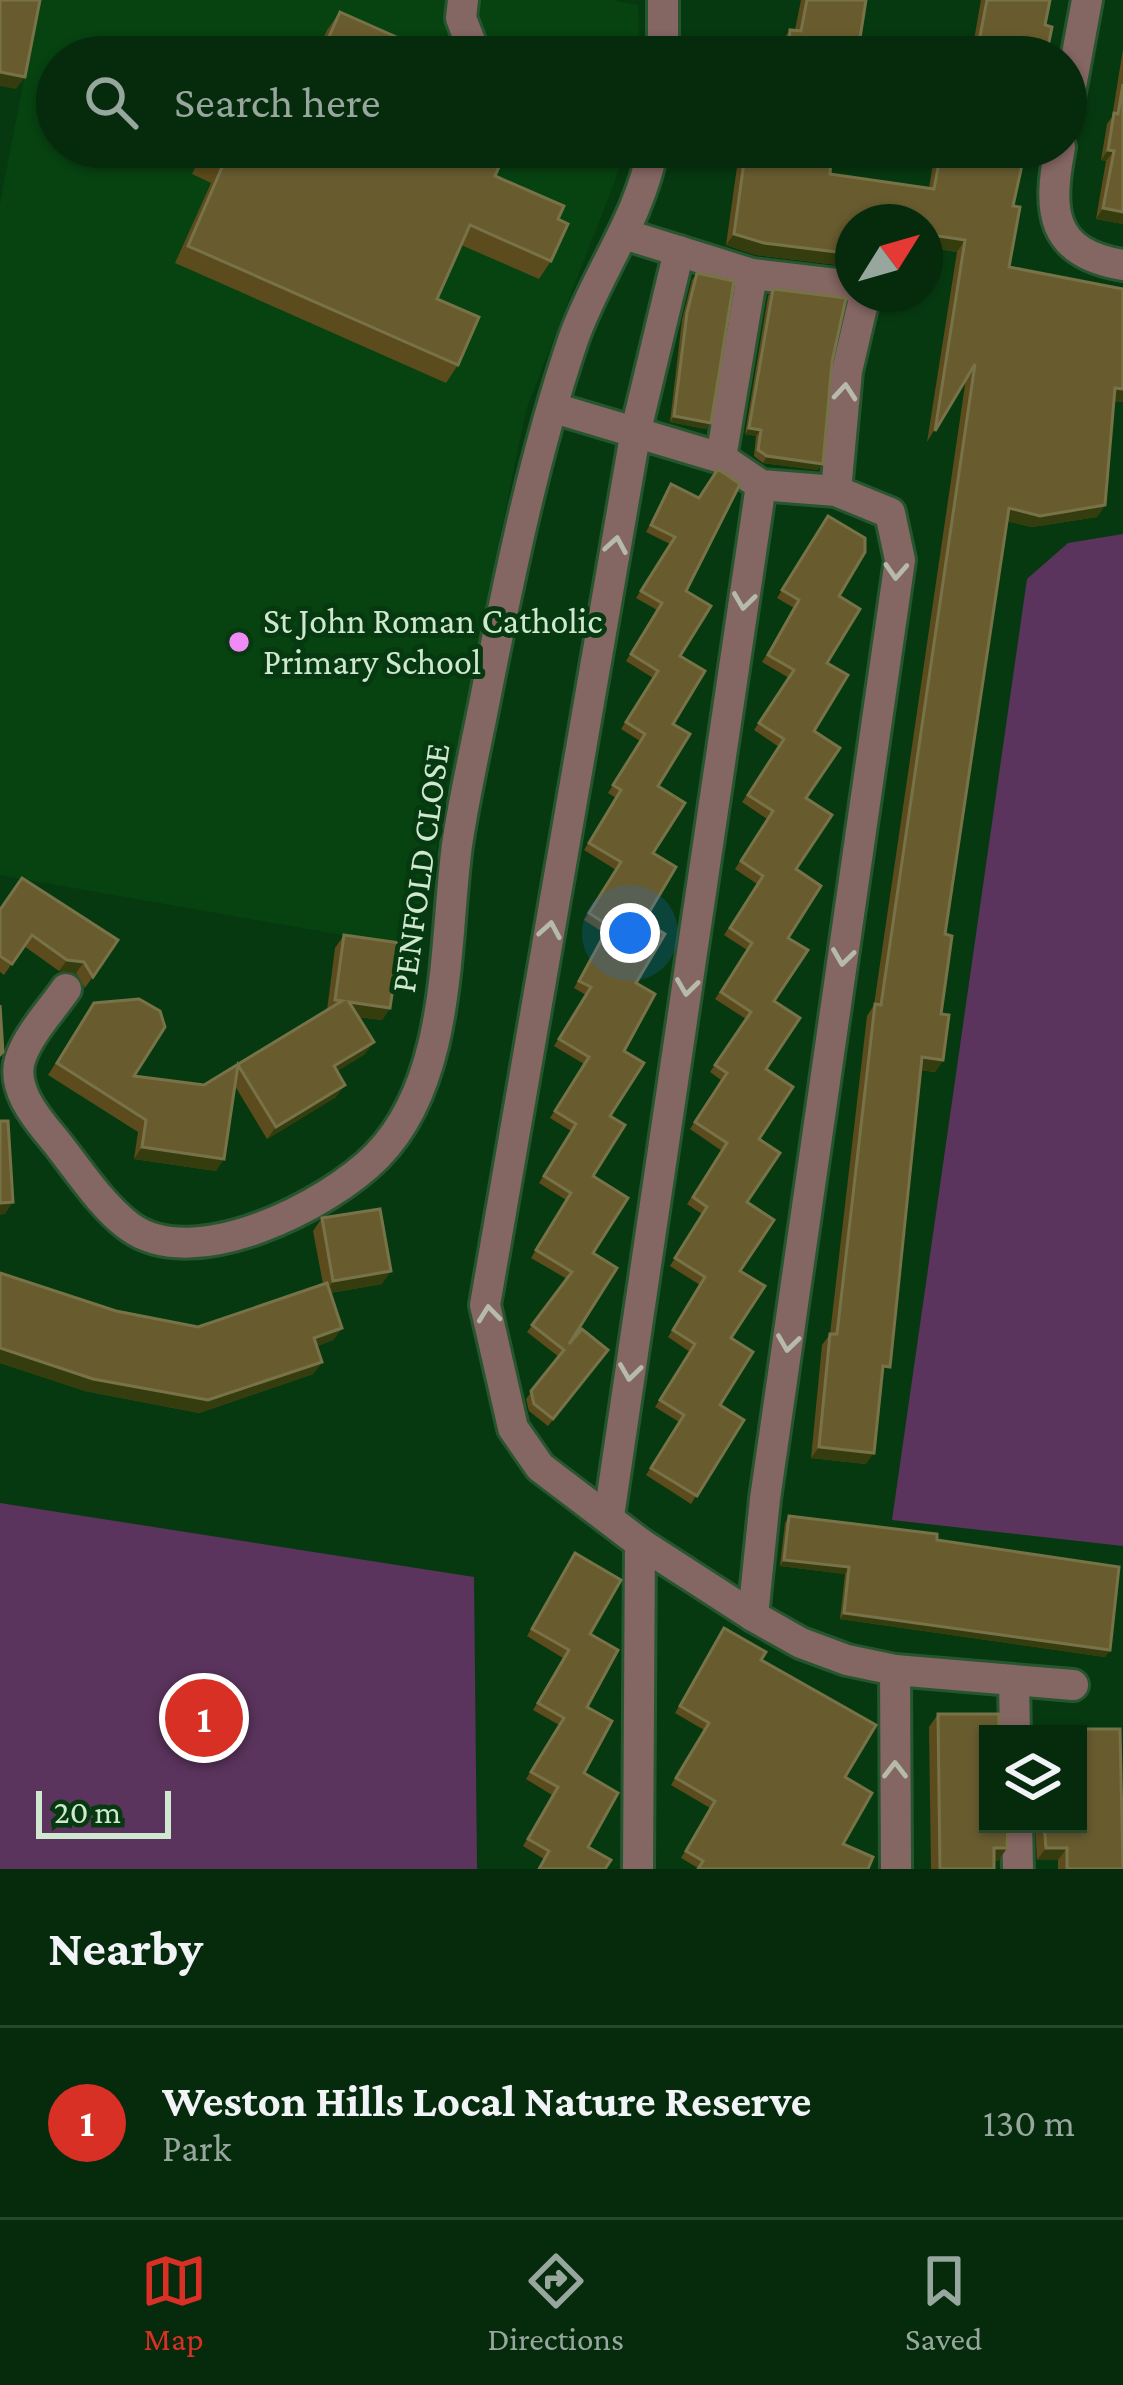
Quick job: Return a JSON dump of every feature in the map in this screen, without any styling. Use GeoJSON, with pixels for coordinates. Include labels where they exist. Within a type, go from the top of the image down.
{"type":"FeatureCollection","features":[{"type":"Feature","properties":{"kind":"street"},"geometry":{"type":"LineString","coordinates":[[463,0],[461,18],[468,36]]}},
{"type":"Feature","properties":{"kind":"street"},"geometry":{"type":"LineString","coordinates":[[663,0],[663,36]]}},
{"type":"Feature","properties":{"kind":"street"},"geometry":{"type":"LineString","coordinates":[[1080,36],[1087,0]]}},
{"type":"Feature","properties":{"kind":"street","name":"PENFOLD CLOSE"},"geometry":{"type":"LineString","coordinates":[[66,989],[20,1059],[23,1097],[131,1228],[158,1239],[191,1244],[220,1240],[323,1198],[379,1154],[400,1127],[431,1059],[458,842],[518,534],[575,336],[624,234],[649,168]]}},
{"type":"Feature","properties":{"kind":"street"},"geometry":{"type":"LineString","coordinates":[[1057,168],[1052,210],[1061,232],[1091,259],[1123,265]]}},
{"type":"Feature","properties":{"kind":"street"},"geometry":{"type":"LineString","coordinates":[[624,234],[752,274],[835,284]]}},
{"type":"Feature","properties":{"kind":"street"},"geometry":{"type":"LineString","coordinates":[[679,251],[636,430],[485,1305],[513,1428],[540,1467],[640,1543],[801,1643],[847,1660],[895,1670],[1073,1685]]}},
{"type":"Feature","properties":{"kind":"street"},"geometry":{"type":"LineString","coordinates":[[721,458],[752,274]]}},
{"type":"Feature","properties":{"kind":"street"},"geometry":{"type":"LineString","coordinates":[[836,491],[847,371],[861,312]]}},
{"type":"Feature","properties":{"kind":"street"},"geometry":{"type":"LineString","coordinates":[[554,408],[721,458],[761,485],[836,491],[890,513],[900,560],[765,1499],[753,1616]]}},
{"type":"Feature","properties":{"kind":"street"},"geometry":{"type":"LineString","coordinates":[[609,1516],[761,485]]}},
{"type":"Feature","properties":{"kind":"street"},"geometry":{"type":"LineString","coordinates":[[638,1869],[640,1543]]}},
{"type":"Feature","properties":{"kind":"street"},"geometry":{"type":"LineString","coordinates":[[895,1670],[896,1869]]}},
{"type":"Feature","properties":{"kind":"street"},"geometry":{"type":"LineString","coordinates":[[1014,1682],[1015,1725]]}},
{"type":"Feature","properties":{"kind":"street"},"geometry":{"type":"LineString","coordinates":[[1017,1833],[1018,1869]]}},
{"type":"Feature","properties":{"kind":"shaded area","name":"St John Roman Catholic Primary School"},"geometry":{"type":"Polygon","coordinates":[[[39,0],[612,0],[638,5],[639,36],[36,36],[36,168],[620,168],[526,410],[416,948],[0,875],[0,204],[39,0]]]}},
{"type":"Feature","properties":{"kind":"shaded area"},"geometry":{"type":"Polygon","coordinates":[[[1123,534],[1123,1546],[892,1520],[1027,579],[1068,543],[1123,534]]]}},
{"type":"Feature","properties":{"kind":"shaded area"},"geometry":{"type":"Polygon","coordinates":[[[0,1503],[474,1577],[477,1869],[0,1869],[0,1503]]]}},
{"type":"Feature","properties":{"kind":"building"},"geometry":{"type":"Polygon","coordinates":[[[0,0],[40,0],[25,77],[0,72],[0,0]]]}},
{"type":"Feature","properties":{"kind":"building"},"geometry":{"type":"Polygon","coordinates":[[[807,0],[866,0],[860,36],[790,36],[790,30],[801,31],[807,0]]]}},
{"type":"Feature","properties":{"kind":"building"},"geometry":{"type":"Polygon","coordinates":[[[987,0],[1050,0],[1045,25],[1052,27],[1050,36],[980,36],[987,0]]]}},
{"type":"Feature","properties":{"kind":"building"},"geometry":{"type":"Polygon","coordinates":[[[340,12],[394,36],[329,36],[340,12]]]}},
{"type":"Feature","properties":{"kind":"building"},"geometry":{"type":"Polygon","coordinates":[[[1123,84],[1123,212],[1103,208],[1114,151],[1108,150],[1123,84]]]}},
{"type":"Feature","properties":{"kind":"building"},"geometry":{"type":"Polygon","coordinates":[[[222,168],[499,168],[495,176],[564,206],[558,219],[568,224],[551,261],[470,225],[437,299],[479,317],[458,365],[188,246],[222,168]]]}},
{"type":"Feature","properties":{"kind":"building"},"geometry":{"type":"Polygon","coordinates":[[[743,168],[830,168],[830,174],[934,189],[938,168],[1021,168],[1009,267],[1123,289],[1123,389],[1115,388],[1105,505],[1040,516],[1009,508],[945,934],[952,936],[941,1014],[949,1015],[943,1060],[922,1057],[890,1367],[883,1366],[874,1453],[819,1447],[830,1334],[837,1334],[875,1004],[881,1005],[975,364],[935,431],[965,240],[943,237],[943,204],[835,204],[835,252],[764,243],[734,234],[743,168]]]}},
{"type":"Feature","properties":{"kind":"building"},"geometry":{"type":"Polygon","coordinates":[[[697,273],[734,281],[711,423],[674,416],[697,273]]]}},
{"type":"Feature","properties":{"kind":"building"},"geometry":{"type":"Polygon","coordinates":[[[773,289],[835,297],[835,312],[843,312],[832,362],[823,464],[767,456],[758,450],[761,430],[749,428],[773,289]]]}},
{"type":"Feature","properties":{"kind":"building"},"geometry":{"type":"Polygon","coordinates":[[[718,469],[740,484],[686,591],[711,606],[680,656],[705,671],[673,724],[690,734],[658,786],[685,803],[653,853],[676,867],[644,921],[665,934],[636,983],[655,994],[624,1051],[644,1063],[610,1116],[625,1125],[593,1176],[628,1198],[593,1253],[617,1268],[569,1344],[582,1329],[608,1350],[553,1419],[534,1404],[531,1391],[564,1350],[532,1325],[572,1272],[536,1250],[571,1193],[544,1176],[576,1124],[555,1111],[589,1057],[559,1039],[591,987],[579,981],[609,926],[589,913],[621,862],[589,843],[621,790],[613,785],[645,734],[626,722],[658,671],[631,654],[662,603],[641,591],[675,537],[651,525],[671,484],[699,498],[718,469]]]}},
{"type":"Feature","properties":{"kind":"building"},"geometry":{"type":"Polygon","coordinates":[[[828,516],[865,538],[865,552],[839,596],[860,609],[827,663],[848,675],[814,731],[840,748],[806,798],[832,815],[796,869],[821,886],[788,938],[808,950],[774,1001],[800,1018],[766,1069],[793,1087],[759,1139],[780,1153],[747,1202],[774,1220],[740,1271],[765,1286],[731,1338],[753,1352],[720,1405],[744,1420],[697,1496],[651,1468],[684,1415],[660,1400],[695,1344],[673,1330],[705,1277],[675,1258],[707,1207],[693,1197],[727,1143],[695,1122],[727,1073],[715,1065],[751,1012],[721,992],[752,943],[730,928],[763,876],[741,861],[773,811],[748,795],[784,739],[759,723],[794,670],[768,655],[799,600],[782,590],[828,516]]]}},
{"type":"Feature","properties":{"kind":"building"},"geometry":{"type":"Polygon","coordinates":[[[22,878],[118,940],[93,977],[84,962],[67,960],[32,935],[12,964],[0,956],[0,910],[22,878]]]}},
{"type":"Feature","properties":{"kind":"building"},"geometry":{"type":"Polygon","coordinates":[[[344,935],[407,944],[401,982],[394,981],[390,1008],[349,1002],[374,1042],[334,1066],[345,1085],[276,1127],[238,1065],[224,1159],[142,1147],[146,1120],[57,1063],[94,1003],[139,999],[160,1011],[165,1027],[134,1076],[204,1085],[342,1001],[335,1000],[344,935]]]}},
{"type":"Feature","properties":{"kind":"building"},"geometry":{"type":"Polygon","coordinates":[[[0,1121],[8,1121],[13,1202],[0,1203],[0,1121]]]}},
{"type":"Feature","properties":{"kind":"building"},"geometry":{"type":"Polygon","coordinates":[[[380,1209],[391,1271],[333,1281],[322,1218],[380,1209]]]}},
{"type":"Feature","properties":{"kind":"building"},"geometry":{"type":"Polygon","coordinates":[[[0,1273],[116,1311],[198,1327],[327,1283],[342,1328],[314,1338],[322,1362],[208,1400],[93,1379],[0,1348],[0,1273]]]}},
{"type":"Feature","properties":{"kind":"building"},"geometry":{"type":"Polygon","coordinates":[[[789,1516],[937,1534],[937,1540],[1119,1567],[1110,1650],[844,1613],[849,1567],[784,1560],[789,1516]]]}},
{"type":"Feature","properties":{"kind":"building"},"geometry":{"type":"Polygon","coordinates":[[[575,1553],[621,1580],[590,1634],[618,1650],[587,1707],[612,1721],[584,1773],[618,1793],[588,1847],[611,1860],[605,1869],[539,1869],[549,1851],[528,1839],[558,1787],[531,1772],[564,1718],[538,1703],[569,1650],[532,1629],[575,1553]]]}},
{"type":"Feature","properties":{"kind":"building"},"geometry":{"type":"Polygon","coordinates":[[[724,1628],[766,1652],[761,1660],[876,1725],[845,1777],[872,1793],[843,1844],[873,1857],[868,1869],[698,1869],[703,1861],[686,1851],[715,1801],[676,1778],[709,1723],[680,1706],[724,1628]]]}},
{"type":"Feature","properties":{"kind":"building"},"geometry":{"type":"Polygon","coordinates":[[[938,1714],[999,1714],[999,1725],[979,1725],[979,1833],[1008,1833],[1007,1848],[994,1848],[994,1869],[940,1869],[938,1714]]]}},
{"type":"Feature","properties":{"kind":"building"},"geometry":{"type":"Polygon","coordinates":[[[1087,1729],[1120,1729],[1123,1869],[1067,1869],[1067,1848],[1046,1848],[1045,1833],[1087,1833],[1087,1729]]]}},
{"type":"Feature","properties":{"kind":"place","name":"St John Roman Catholic Primary School"},"geometry":{"type":"Point","coordinates":[239,642]}},
{"type":"Feature","properties":{"kind":"place","name":"Weston Hills Local Nature Reserve"},"geometry":{"type":"Point","coordinates":[204,1718]}}]}
